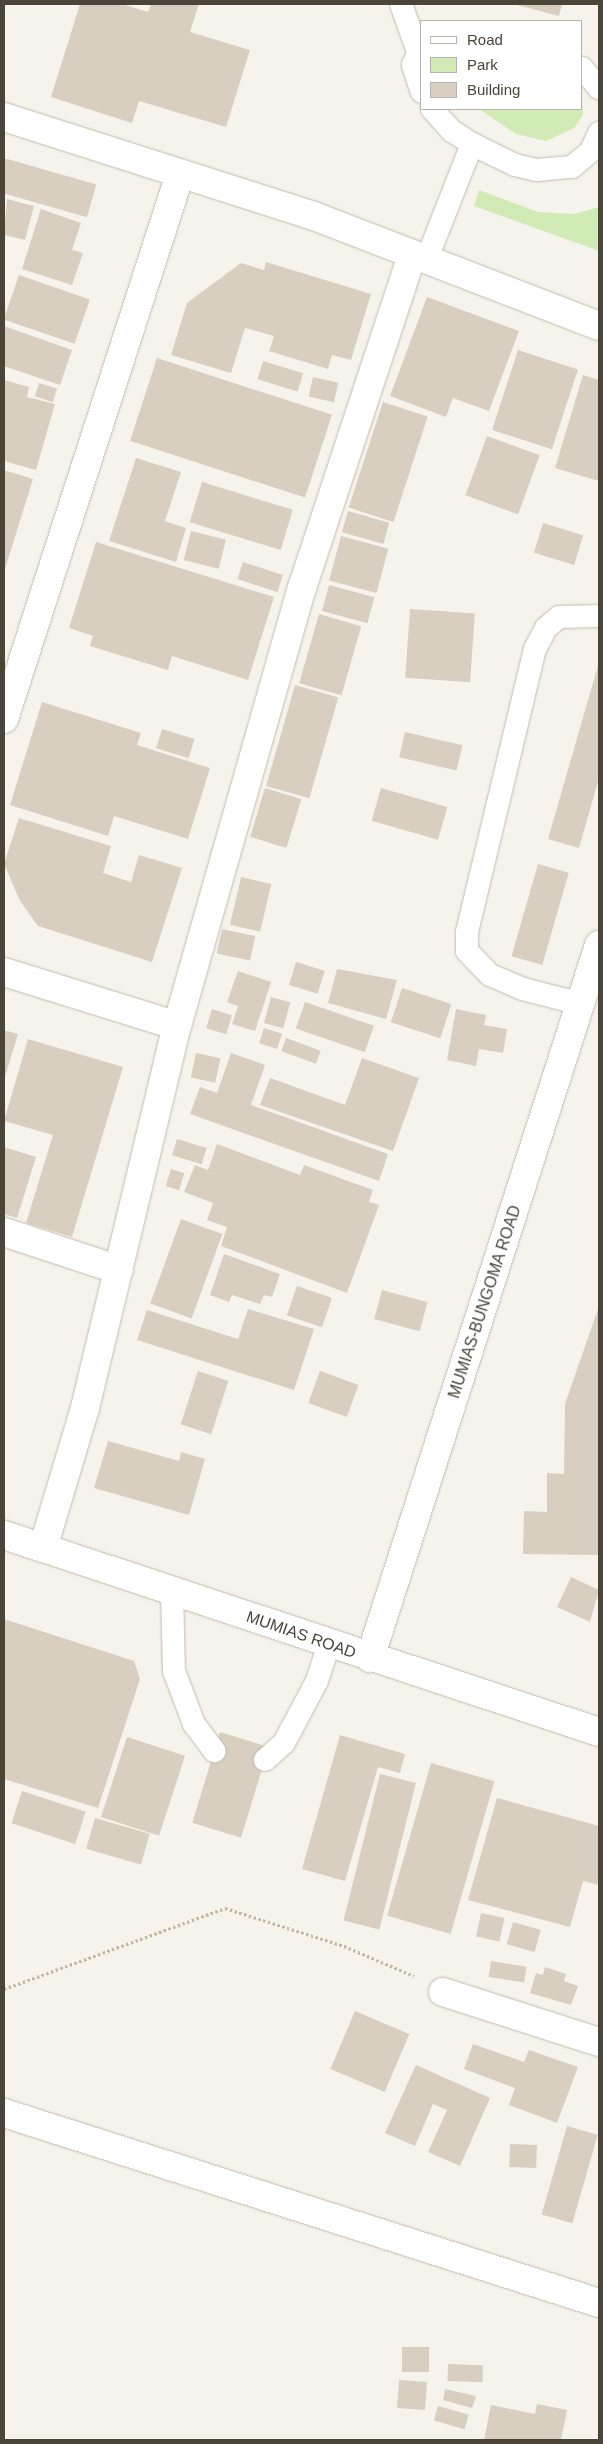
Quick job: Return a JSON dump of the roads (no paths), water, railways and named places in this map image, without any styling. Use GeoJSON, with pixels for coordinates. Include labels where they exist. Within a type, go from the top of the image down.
{"type":"FeatureCollection","features":[{"type":"Feature","properties":{"kind":"street"},"geometry":{"type":"LineString","coordinates":[[4,117],[314,216],[599,326]]}},
{"type":"Feature","properties":{"kind":"street"},"geometry":{"type":"LineString","coordinates":[[4,719],[180,174]]}},
{"type":"Feature","properties":{"kind":"street"},"geometry":{"type":"LineString","coordinates":[[43,1548],[119,1270],[178,1026],[302,588],[419,258]]}},
{"type":"Feature","properties":{"kind":"street","name":"MUMIAS-BUNGOMA ROAD"},"geometry":{"type":"LineString","coordinates":[[370,1658],[599,946]]}},
{"type":"Feature","properties":{"kind":"street"},"geometry":{"type":"LineString","coordinates":[[4,972],[178,1026]]}},
{"type":"Feature","properties":{"kind":"street"},"geometry":{"type":"LineString","coordinates":[[4,1232],[119,1270]]}},
{"type":"Feature","properties":{"kind":"street","name":"MUMIAS ROAD"},"geometry":{"type":"LineString","coordinates":[[4,1535],[329,1645],[599,1732]]}},
{"type":"Feature","properties":{"kind":"street"},"geometry":{"type":"LineString","coordinates":[[443,1992],[599,2042]]}},
{"type":"Feature","properties":{"kind":"street"},"geometry":{"type":"LineString","coordinates":[[4,2113],[599,2303]]}},
{"type":"Feature","properties":{"kind":"lane"},"geometry":{"type":"LineString","coordinates":[[401,4],[420,49],[413,65],[420,86]]}},
{"type":"Feature","properties":{"kind":"lane"},"geometry":{"type":"LineString","coordinates":[[583,69],[599,88]]}},
{"type":"Feature","properties":{"kind":"lane"},"geometry":{"type":"LineString","coordinates":[[433,110],[452,131],[472,144],[515,165],[554,170],[585,158],[599,135]]}},
{"type":"Feature","properties":{"kind":"lane"},"geometry":{"type":"LineString","coordinates":[[419,258],[472,144]]}},
{"type":"Feature","properties":{"kind":"lane"},"geometry":{"type":"LineString","coordinates":[[581,1004],[523,989],[490,975],[467,951],[467,932],[535,649],[546,628],[559,618],[599,616]]}},
{"type":"Feature","properties":{"kind":"lane"},"geometry":{"type":"LineString","coordinates":[[172,1592],[174,1671],[194,1724],[214,1750]]}},
{"type":"Feature","properties":{"kind":"lane"},"geometry":{"type":"LineString","coordinates":[[265,1760],[284,1743],[317,1681],[329,1645]]}}]}
